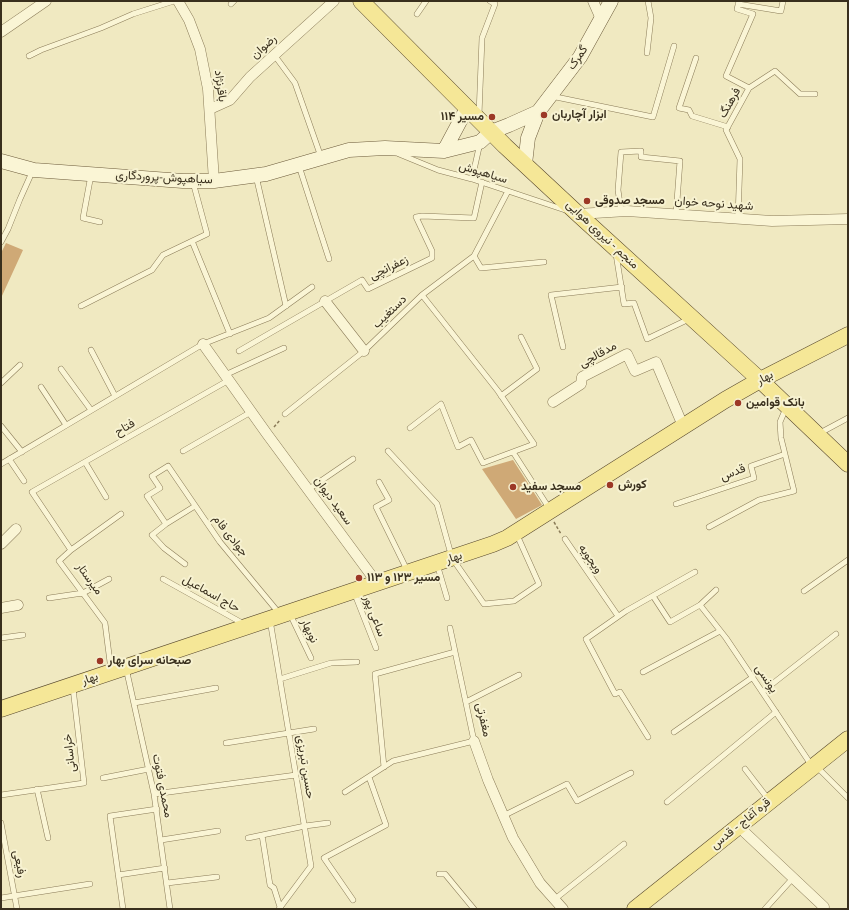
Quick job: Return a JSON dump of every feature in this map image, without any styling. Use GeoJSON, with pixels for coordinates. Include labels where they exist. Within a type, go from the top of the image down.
{"type":"FeatureCollection","features":[{"type":"Feature","properties":{"kind":"main road","name":"منجم - نیروی هوایی"},"geometry":{"type":"LineString","coordinates":[[361,1],[479,120],[486,137],[525,164],[760,380],[848,464]]}},
{"type":"Feature","properties":{"kind":"main road","name":"بهار"},"geometry":{"type":"LineString","coordinates":[[1,709],[493,544],[549,512],[683,426],[760,380],[848,335]]}},
{"type":"Feature","properties":{"kind":"main road","name":"قره آغاج - قدس"},"geometry":{"type":"LineString","coordinates":[[635,909],[738,826],[845,743]]}},
{"type":"Feature","properties":{"kind":"street"},"geometry":{"type":"LineString","coordinates":[[1,32],[46,1]]}},
{"type":"Feature","properties":{"kind":"street","name":"باقرنژاد"},"geometry":{"type":"LineString","coordinates":[[178,1],[189,20],[200,49],[208,89],[214,181]]}},
{"type":"Feature","properties":{"kind":"street","name":"رضوان"},"geometry":{"type":"LineString","coordinates":[[210,109],[230,100],[250,78],[334,1]]}},
{"type":"Feature","properties":{"kind":"street"},"geometry":{"type":"LineString","coordinates":[[593,1],[601,19]]}},
{"type":"Feature","properties":{"kind":"street","name":"گمرک"},"geometry":{"type":"LineString","coordinates":[[525,164],[528,138],[538,112],[580,57],[611,1]]}},
{"type":"Feature","properties":{"kind":"street"},"geometry":{"type":"LineString","coordinates":[[444,151],[467,108]]}},
{"type":"Feature","properties":{"kind":"street","name":"گمرک"},"geometry":{"type":"LineString","coordinates":[[444,151],[486,137],[538,112]]}},
{"type":"Feature","properties":{"kind":"street","name":"سیاهپوش-پروردگاری"},"geometry":{"type":"LineString","coordinates":[[1,161],[34,170],[193,181],[214,181],[266,174],[349,150],[385,148],[444,151]]}},
{"type":"Feature","properties":{"kind":"street","name":"شهید نوحه خوان"},"geometry":{"type":"LineString","coordinates":[[578,214],[621,211],[772,221],[848,219]]}},
{"type":"Feature","properties":{"kind":"street"},"geometry":{"type":"LineString","coordinates":[[325,301],[364,351]]}},
{"type":"Feature","properties":{"kind":"street","name":"سعید دیوان"},"geometry":{"type":"LineString","coordinates":[[203,344],[377,584]]}},
{"type":"Feature","properties":{"kind":"street","name":"مدقالچی"},"geometry":{"type":"LineString","coordinates":[[553,402],[582,384],[582,377],[627,354],[635,371],[656,362],[683,426]]}},
{"type":"Feature","properties":{"kind":"street"},"geometry":{"type":"LineString","coordinates":[[1,544],[16,529]]}},
{"type":"Feature","properties":{"kind":"street"},"geometry":{"type":"LineString","coordinates":[[1,608],[18,605]]}},
{"type":"Feature","properties":{"kind":"street","name":"مغفرتی"},"geometry":{"type":"LineString","coordinates":[[474,741],[488,780],[516,844],[540,883],[563,909]]}},
{"type":"Feature","properties":{"kind":"street"},"geometry":{"type":"LineString","coordinates":[[738,826],[824,907],[822,909]]}},
{"type":"Feature","properties":{"kind":"lane"},"geometry":{"type":"LineString","coordinates":[[29,56],[163,2],[174,1]]}},
{"type":"Feature","properties":{"kind":"lane"},"geometry":{"type":"LineString","coordinates":[[418,14],[426,1]]}},
{"type":"Feature","properties":{"kind":"lane"},"geometry":{"type":"LineString","coordinates":[[479,120],[482,38],[495,4],[490,1]]}},
{"type":"Feature","properties":{"kind":"lane"},"geometry":{"type":"LineString","coordinates":[[647,53],[651,18],[648,1]]}},
{"type":"Feature","properties":{"kind":"lane"},"geometry":{"type":"LineString","coordinates":[[739,2],[781,11],[783,1]]}},
{"type":"Feature","properties":{"kind":"lane","name":"فرهنگ"},"geometry":{"type":"LineString","coordinates":[[738,219],[740,159],[726,130],[749,88],[726,76],[753,14],[737,9],[739,2]]}},
{"type":"Feature","properties":{"kind":"lane"},"geometry":{"type":"LineString","coordinates":[[550,96],[653,117],[674,46]]}},
{"type":"Feature","properties":{"kind":"lane"},"geometry":{"type":"LineString","coordinates":[[275,56],[295,83],[322,158]]}},
{"type":"Feature","properties":{"kind":"lane"},"geometry":{"type":"LineString","coordinates":[[696,58],[680,108],[689,110],[692,116],[728,127]]}},
{"type":"Feature","properties":{"kind":"lane"},"geometry":{"type":"LineString","coordinates":[[749,88],[775,71],[800,94],[815,94]]}},
{"type":"Feature","properties":{"kind":"lane"},"geometry":{"type":"LineString","coordinates":[[472,179],[486,137]]}},
{"type":"Feature","properties":{"kind":"lane","name":"سیاهپوش"},"geometry":{"type":"LineString","coordinates":[[385,148],[438,170],[482,182],[578,214]]}},
{"type":"Feature","properties":{"kind":"lane"},"geometry":{"type":"LineString","coordinates":[[621,211],[618,190],[621,152],[641,151],[641,157],[680,161],[676,214]]}},
{"type":"Feature","properties":{"kind":"lane"},"geometry":{"type":"LineString","coordinates":[[299,165],[329,259]]}},
{"type":"Feature","properties":{"kind":"lane"},"geometry":{"type":"LineString","coordinates":[[1,242],[34,170]]}},
{"type":"Feature","properties":{"kind":"lane"},"geometry":{"type":"LineString","coordinates":[[91,174],[83,218],[100,222]]}},
{"type":"Feature","properties":{"kind":"lane"},"geometry":{"type":"LineString","coordinates":[[256,175],[286,306]]}},
{"type":"Feature","properties":{"kind":"lane"},"geometry":{"type":"LineString","coordinates":[[81,306],[152,270],[163,255],[207,234],[193,181]]}},
{"type":"Feature","properties":{"kind":"lane","name":"زعفرانچی"},"geometry":{"type":"LineString","coordinates":[[239,351],[362,280],[368,289],[432,258],[432,251],[416,217],[474,218],[482,182]]}},
{"type":"Feature","properties":{"kind":"lane","name":"دستغیب"},"geometry":{"type":"LineString","coordinates":[[285,414],[364,351],[422,295],[474,256],[508,191]]}},
{"type":"Feature","properties":{"kind":"lane"},"geometry":{"type":"LineString","coordinates":[[192,241],[230,334]]}},
{"type":"Feature","properties":{"kind":"lane"},"geometry":{"type":"LineString","coordinates":[[615,248],[624,304],[634,303],[647,339],[692,318]]}},
{"type":"Feature","properties":{"kind":"lane"},"geometry":{"type":"LineString","coordinates":[[474,256],[481,268],[544,262]]}},
{"type":"Feature","properties":{"kind":"lane"},"geometry":{"type":"LineString","coordinates":[[1,464],[203,344],[269,318],[312,287]]}},
{"type":"Feature","properties":{"kind":"lane"},"geometry":{"type":"LineString","coordinates":[[563,347],[551,295],[622,287]]}},
{"type":"Feature","properties":{"kind":"lane"},"geometry":{"type":"LineString","coordinates":[[410,428],[441,404],[458,447],[471,440],[483,463],[534,444],[501,396],[422,295]]}},
{"type":"Feature","properties":{"kind":"lane"},"geometry":{"type":"LineString","coordinates":[[501,396],[537,369],[521,337]]}},
{"type":"Feature","properties":{"kind":"lane","name":"فتاح"},"geometry":{"type":"LineString","coordinates":[[32,492],[86,462],[227,378],[284,348]]}},
{"type":"Feature","properties":{"kind":"lane"},"geometry":{"type":"LineString","coordinates":[[91,350],[115,396]]}},
{"type":"Feature","properties":{"kind":"lane"},"geometry":{"type":"LineString","coordinates":[[1,383],[20,365]]}},
{"type":"Feature","properties":{"kind":"lane"},"geometry":{"type":"LineString","coordinates":[[61,369],[91,410]]}},
{"type":"Feature","properties":{"kind":"lane"},"geometry":{"type":"LineString","coordinates":[[41,386],[66,425]]}},
{"type":"Feature","properties":{"kind":"lane"},"geometry":{"type":"LineString","coordinates":[[709,527],[759,500],[794,492],[781,438],[780,422],[787,406]]}},
{"type":"Feature","properties":{"kind":"lane"},"geometry":{"type":"LineString","coordinates":[[183,451],[252,412]]}},
{"type":"Feature","properties":{"kind":"lane"},"geometry":{"type":"LineString","coordinates":[[817,435],[848,418]]}},
{"type":"Feature","properties":{"kind":"lane"},"geometry":{"type":"LineString","coordinates":[[1,426],[22,452]]}},
{"type":"Feature","properties":{"kind":"lane"},"geometry":{"type":"LineString","coordinates":[[388,451],[437,504],[452,558],[484,604],[514,600],[539,584],[516,532]]}},
{"type":"Feature","properties":{"kind":"lane"},"geometry":{"type":"LineString","coordinates":[[513,452],[549,512]]}},
{"type":"Feature","properties":{"kind":"lane","name":"قدس"},"geometry":{"type":"LineString","coordinates":[[676,504],[754,478],[752,466],[785,454]]}},
{"type":"Feature","properties":{"kind":"lane"},"geometry":{"type":"LineString","coordinates":[[309,490],[353,458]]}},
{"type":"Feature","properties":{"kind":"lane"},"geometry":{"type":"LineString","coordinates":[[9,459],[24,481]]}},
{"type":"Feature","properties":{"kind":"lane"},"geometry":{"type":"LineString","coordinates":[[86,462],[106,497]]}},
{"type":"Feature","properties":{"kind":"lane","name":"جوادی فام"},"geometry":{"type":"LineString","coordinates":[[166,524],[148,496],[160,488],[152,476],[168,466],[220,542],[280,616]]}},
{"type":"Feature","properties":{"kind":"lane"},"geometry":{"type":"LineString","coordinates":[[379,482],[389,500],[376,507],[408,573]]}},
{"type":"Feature","properties":{"kind":"lane","name":"میرستار"},"geometry":{"type":"LineString","coordinates":[[32,492],[71,550],[59,561],[105,623],[119,670]]}},
{"type":"Feature","properties":{"kind":"lane"},"geometry":{"type":"LineString","coordinates":[[185,564],[164,548],[152,535],[166,524],[195,506]]}},
{"type":"Feature","properties":{"kind":"lane"},"geometry":{"type":"LineString","coordinates":[[71,550],[121,514]]}},
{"type":"Feature","properties":{"kind":"lane","name":"ویجویه"},"geometry":{"type":"LineString","coordinates":[[565,539],[618,616]]}},
{"type":"Feature","properties":{"kind":"lane"},"geometry":{"type":"LineString","coordinates":[[804,591],[848,560]]}},
{"type":"Feature","properties":{"kind":"lane"},"geometry":{"type":"LineString","coordinates":[[437,563],[447,598]]}},
{"type":"Feature","properties":{"kind":"lane"},"geometry":{"type":"LineString","coordinates":[[648,737],[620,692],[615,694],[586,639],[618,616],[695,572]]}},
{"type":"Feature","properties":{"kind":"lane"},"geometry":{"type":"LineString","coordinates":[[49,598],[83,593],[109,579]]}},
{"type":"Feature","properties":{"kind":"lane","name":"حاج اسماعیل"},"geometry":{"type":"LineString","coordinates":[[163,579],[249,626]]}},
{"type":"Feature","properties":{"kind":"lane"},"geometry":{"type":"LineString","coordinates":[[653,596],[670,622],[700,606],[716,590]]}},
{"type":"Feature","properties":{"kind":"lane","name":"ساعی پور"},"geometry":{"type":"LineString","coordinates":[[354,591],[376,648]]}},
{"type":"Feature","properties":{"kind":"lane","name":"یونسی"},"geometry":{"type":"LineString","coordinates":[[700,606],[720,630],[814,766],[848,798]]}},
{"type":"Feature","properties":{"kind":"lane","name":"نوبهار"},"geometry":{"type":"LineString","coordinates":[[280,616],[311,658]]}},
{"type":"Feature","properties":{"kind":"lane","name":"حسین تبریزی"},"geometry":{"type":"LineString","coordinates":[[280,616],[280,679],[311,866],[280,908]]}},
{"type":"Feature","properties":{"kind":"lane","name":"مغفرتی"},"geometry":{"type":"LineString","coordinates":[[450,628],[474,741]]}},
{"type":"Feature","properties":{"kind":"lane"},"geometry":{"type":"LineString","coordinates":[[643,672],[720,630]]}},
{"type":"Feature","properties":{"kind":"lane"},"geometry":{"type":"LineString","coordinates":[[762,692],[836,634]]}},
{"type":"Feature","properties":{"kind":"lane"},"geometry":{"type":"LineString","coordinates":[[1,638],[23,635]]}},
{"type":"Feature","properties":{"kind":"lane"},"geometry":{"type":"LineString","coordinates":[[384,767],[375,674],[455,652]]}},
{"type":"Feature","properties":{"kind":"lane"},"geometry":{"type":"LineString","coordinates":[[280,679],[331,663],[357,662]]}},
{"type":"Feature","properties":{"kind":"lane","name":"محمدی فتوت"},"geometry":{"type":"LineString","coordinates":[[119,670],[134,703],[149,769],[157,809],[170,909]]}},
{"type":"Feature","properties":{"kind":"lane"},"geometry":{"type":"LineString","coordinates":[[466,702],[519,674]]}},
{"type":"Feature","properties":{"kind":"lane"},"geometry":{"type":"LineString","coordinates":[[674,732],[753,677]]}},
{"type":"Feature","properties":{"kind":"lane","name":"خراسانی"},"geometry":{"type":"LineString","coordinates":[[1,795],[84,783],[72,685]]}},
{"type":"Feature","properties":{"kind":"lane"},"geometry":{"type":"LineString","coordinates":[[134,703],[216,688]]}},
{"type":"Feature","properties":{"kind":"lane"},"geometry":{"type":"LineString","coordinates":[[667,802],[776,712]]}},
{"type":"Feature","properties":{"kind":"lane"},"geometry":{"type":"LineString","coordinates":[[226,743],[314,729]]}},
{"type":"Feature","properties":{"kind":"lane"},"geometry":{"type":"LineString","coordinates":[[345,792],[393,761],[474,741]]}},
{"type":"Feature","properties":{"kind":"lane"},"geometry":{"type":"LineString","coordinates":[[103,778],[149,769]]}},
{"type":"Feature","properties":{"kind":"lane"},"geometry":{"type":"LineString","coordinates":[[745,769],[770,801]]}},
{"type":"Feature","properties":{"kind":"lane"},"geometry":{"type":"LineString","coordinates":[[503,816],[567,784],[578,801],[631,773]]}},
{"type":"Feature","properties":{"kind":"lane"},"geometry":{"type":"LineString","coordinates":[[154,794],[296,775]]}},
{"type":"Feature","properties":{"kind":"lane"},"geometry":{"type":"LineString","coordinates":[[353,900],[324,858],[386,824],[369,777]]}},
{"type":"Feature","properties":{"kind":"lane"},"geometry":{"type":"LineString","coordinates":[[37,789],[48,838]]}},
{"type":"Feature","properties":{"kind":"lane"},"geometry":{"type":"LineString","coordinates":[[123,909],[110,816],[157,809]]}},
{"type":"Feature","properties":{"kind":"lane"},"geometry":{"type":"LineString","coordinates":[[248,838],[305,826],[328,823]]}},
{"type":"Feature","properties":{"kind":"lane","name":"رفیعی"},"geometry":{"type":"LineString","coordinates":[[1,824],[18,909]]}},
{"type":"Feature","properties":{"kind":"lane"},"geometry":{"type":"LineString","coordinates":[[161,840],[218,831]]}},
{"type":"Feature","properties":{"kind":"lane"},"geometry":{"type":"LineString","coordinates":[[262,835],[270,884],[274,888],[280,908]]}},
{"type":"Feature","properties":{"kind":"lane"},"geometry":{"type":"LineString","coordinates":[[555,899],[624,844]]}},
{"type":"Feature","properties":{"kind":"lane"},"geometry":{"type":"LineString","coordinates":[[118,875],[165,868]]}},
{"type":"Feature","properties":{"kind":"lane"},"geometry":{"type":"LineString","coordinates":[[439,874],[445,874],[474,909]]}},
{"type":"Feature","properties":{"kind":"lane"},"geometry":{"type":"LineString","coordinates":[[167,883],[217,877]]}},
{"type":"Feature","properties":{"kind":"lane"},"geometry":{"type":"LineString","coordinates":[[764,909],[793,878]]}},
{"type":"Feature","properties":{"kind":"lane"},"geometry":{"type":"LineString","coordinates":[[1,898],[90,884]]}},
{"type":"Feature","properties":{"kind":"path"},"geometry":{"type":"LineString","coordinates":[[267,434],[285,414]]}},
{"type":"Feature","properties":{"kind":"path","name":"ویجویه"},"geometry":{"type":"LineString","coordinates":[[549,512],[565,539]]}},
{"type":"Feature","properties":{"kind":"building"},"geometry":{"type":"Polygon","coordinates":[[[6,243],[23,250],[1,298],[1,253],[6,243]]]}},
{"type":"Feature","properties":{"kind":"building","name":"مسجد سفید"},"geometry":{"type":"Polygon","coordinates":[[[513,460],[542,505],[516,519],[482,469],[513,460]]]}},
{"type":"Feature","properties":{"kind":"place","name":"ابزار آچاربان"},"geometry":{"type":"Point","coordinates":[544,115]}},
{"type":"Feature","properties":{"kind":"place","name":"مسیر ۱۱۴"},"geometry":{"type":"Point","coordinates":[492,117]}},
{"type":"Feature","properties":{"kind":"place","name":"مسجد صدوقی"},"geometry":{"type":"Point","coordinates":[587,201]}},
{"type":"Feature","properties":{"kind":"place","name":"بانک قوامین"},"geometry":{"type":"Point","coordinates":[738,403]}},
{"type":"Feature","properties":{"kind":"place","name":"کورش"},"geometry":{"type":"Point","coordinates":[610,485]}},
{"type":"Feature","properties":{"kind":"place","name":"مسجد سفید"},"geometry":{"type":"Point","coordinates":[513,487]}},
{"type":"Feature","properties":{"kind":"place","name":"مسیر ۱۲۳ و ۱۱۳"},"geometry":{"type":"Point","coordinates":[359,578]}},
{"type":"Feature","properties":{"kind":"place","name":"صبحانه سرای بهار"},"geometry":{"type":"Point","coordinates":[100,661]}}]}
